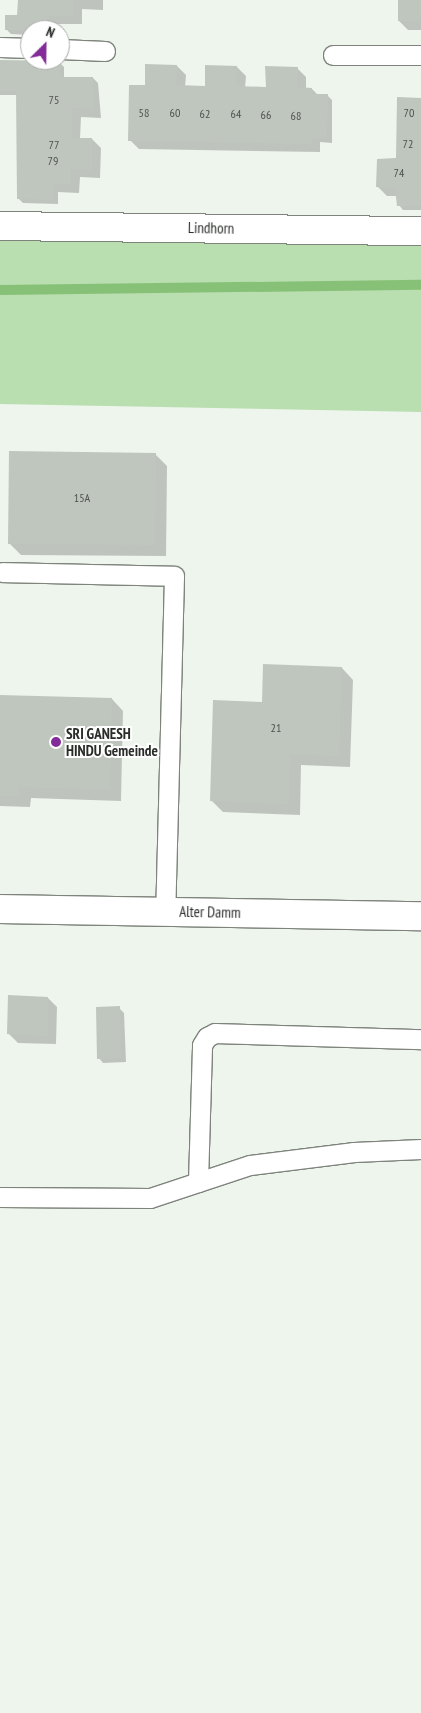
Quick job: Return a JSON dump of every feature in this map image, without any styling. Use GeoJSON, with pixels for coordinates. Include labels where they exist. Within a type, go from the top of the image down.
{"type":"FeatureCollection","features":[{"type":"Feature","properties":{"kind":"street","name":"Lindhorn"},"geometry":{"type":"LineString","coordinates":[[0,226],[421,232]]}},
{"type":"Feature","properties":{"kind":"street","name":"Alter Damm"},"geometry":{"type":"LineString","coordinates":[[0,909],[421,916]]}},
{"type":"Feature","properties":{"kind":"lane"},"geometry":{"type":"LineString","coordinates":[[0,47],[20,48]]}},
{"type":"Feature","properties":{"kind":"lane"},"geometry":{"type":"LineString","coordinates":[[70,49],[105,51]]}},
{"type":"Feature","properties":{"kind":"lane"},"geometry":{"type":"LineString","coordinates":[[333,54],[421,56]]}},
{"type":"Feature","properties":{"kind":"lane"},"geometry":{"type":"LineString","coordinates":[[2,572],[174,576],[165,912]]}},
{"type":"Feature","properties":{"kind":"lane"},"geometry":{"type":"LineString","coordinates":[[198,1182],[202,1045],[207,1037],[215,1033],[421,1039]]}},
{"type":"Feature","properties":{"kind":"lane"},"geometry":{"type":"LineString","coordinates":[[0,1197],[150,1198],[250,1164],[354,1152],[421,1149]]}},
{"type":"Feature","properties":{"kind":"green space"},"geometry":{"type":"Polygon","coordinates":[[[0,240],[421,242],[421,412],[0,404],[0,240]]]}},
{"type":"Feature","properties":{"kind":"building"},"geometry":{"type":"Polygon","coordinates":[[[18,0],[74,0],[73,16],[47,16],[47,20],[20,20],[20,30],[5,30],[5,15],[17,15],[18,0]]]}},
{"type":"Feature","properties":{"kind":"building"},"geometry":{"type":"Polygon","coordinates":[[[398,0],[421,0],[421,21],[398,21],[398,0]]]}},
{"type":"Feature","properties":{"kind":"building"},"geometry":{"type":"Polygon","coordinates":[[[0,60],[20,60],[20,70],[60,70],[60,77],[93,77],[93,109],[72,108],[72,138],[92,138],[92,170],[71,169],[71,184],[54,184],[54,200],[17,199],[16,91],[0,91],[0,60]]]}},
{"type":"Feature","properties":{"kind":"building"},"geometry":{"type":"Polygon","coordinates":[[[145,64],[177,65],[176,85],[205,86],[205,65],[237,66],[236,86],[266,87],[265,66],[298,67],[297,87],[312,88],[312,94],[328,94],[327,138],[312,138],[311,144],[128,141],[129,85],[145,85],[145,64]]]}},
{"type":"Feature","properties":{"kind":"building"},"geometry":{"type":"Polygon","coordinates":[[[397,97],[421,98],[421,206],[397,206],[395,188],[376,187],[377,159],[396,158],[397,97]]]}},
{"type":"Feature","properties":{"kind":"building"},"geometry":{"type":"Polygon","coordinates":[[[9,451],[156,453],[155,545],[8,544],[9,451]]]}},
{"type":"Feature","properties":{"kind":"building"},"geometry":{"type":"Polygon","coordinates":[[[263,664],[342,667],[339,756],[290,754],[289,804],[210,801],[213,700],[262,702],[263,664]]]}},
{"type":"Feature","properties":{"kind":"building","name":"SRI GANESH HINDU Gemeinde"},"geometry":{"type":"Polygon","coordinates":[[[0,695],[112,698],[110,790],[19,787],[19,796],[0,796],[0,695]]]}},
{"type":"Feature","properties":{"kind":"building"},"geometry":{"type":"Polygon","coordinates":[[[8,995],[48,997],[48,1036],[7,1034],[8,995]]]}},
{"type":"Feature","properties":{"kind":"building"},"geometry":{"type":"Polygon","coordinates":[[[120,1006],[121,1058],[97,1059],[96,1007],[120,1006]]]}},
{"type":"Feature","properties":{"kind":"waterway"},"geometry":{"type":"LineString","coordinates":[[0,290],[421,285]]}},
{"type":"Feature","properties":{"kind":"place","name":"SRI GANESH HINDU Gemeinde"},"geometry":{"type":"Point","coordinates":[56,742]}}]}
